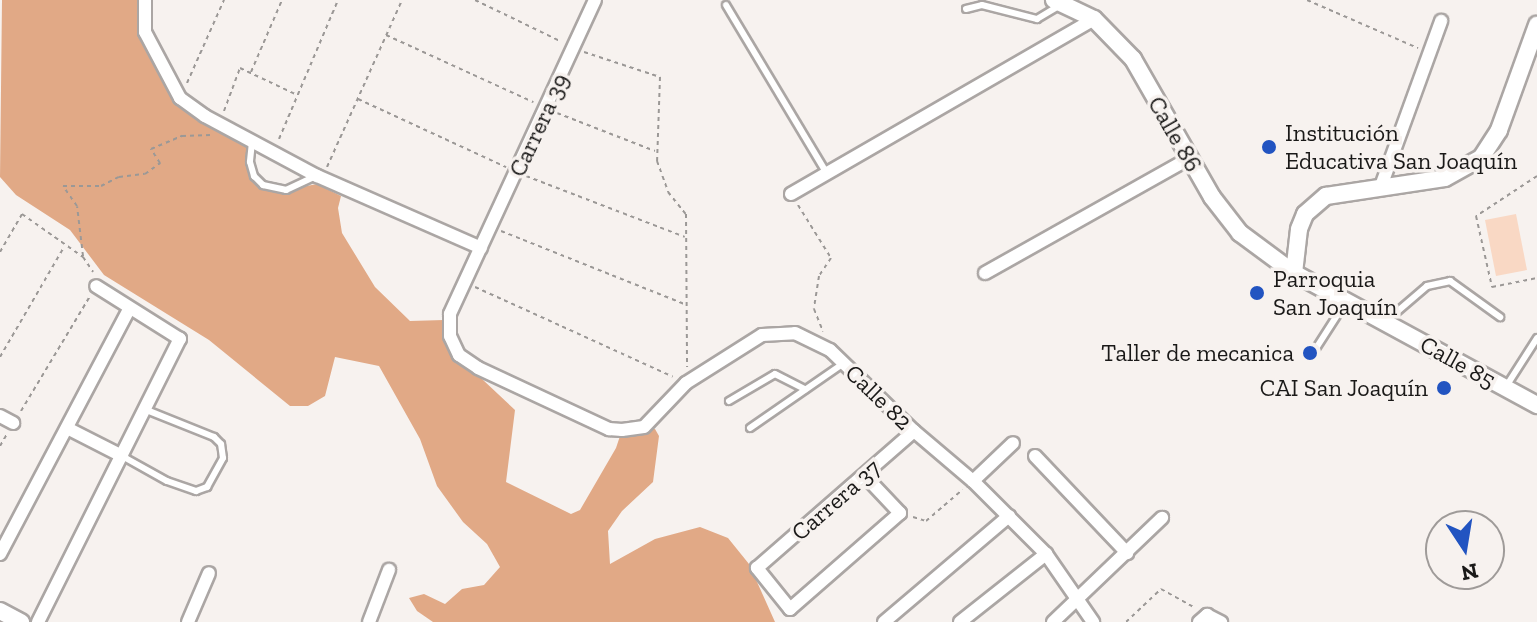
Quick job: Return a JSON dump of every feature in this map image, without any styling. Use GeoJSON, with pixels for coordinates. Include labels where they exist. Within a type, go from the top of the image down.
{"type":"FeatureCollection","features":[{"type":"Feature","properties":{"kind":"main road","name":"Calle 86"},"geometry":{"type":"LineString","coordinates":[[1058,2],[1094,19],[1133,59],[1188,159],[1240,233],[1294,273]]}},
{"type":"Feature","properties":{"kind":"main road"},"geometry":{"type":"LineString","coordinates":[[1294,273],[1299,229],[1305,214],[1326,196],[1445,178],[1481,158],[1499,130],[1537,25]]}},
{"type":"Feature","properties":{"kind":"main road","name":"Calle 85"},"geometry":{"type":"LineString","coordinates":[[1294,273],[1537,405]]}},
{"type":"Feature","properties":{"kind":"main road"},"geometry":{"type":"LineString","coordinates":[[0,611],[21,622]]}},
{"type":"Feature","properties":{"kind":"street"},"geometry":{"type":"LineString","coordinates":[[145,0],[145,32],[180,98],[252,142],[320,176],[481,248]]}},
{"type":"Feature","properties":{"kind":"street","name":"Carrera 39"},"geometry":{"type":"LineString","coordinates":[[595,0],[492,228],[463,281],[450,314],[450,336],[459,355],[478,368],[609,429],[622,430]]}},
{"type":"Feature","properties":{"kind":"street"},"geometry":{"type":"LineString","coordinates":[[791,194],[1094,19]]}},
{"type":"Feature","properties":{"kind":"street"},"geometry":{"type":"LineString","coordinates":[[1380,189],[1441,21]]}},
{"type":"Feature","properties":{"kind":"street"},"geometry":{"type":"LineString","coordinates":[[985,273],[1188,159]]}},
{"type":"Feature","properties":{"kind":"street"},"geometry":{"type":"LineString","coordinates":[[38,622],[180,339],[96,286]]}},
{"type":"Feature","properties":{"kind":"street"},"geometry":{"type":"LineString","coordinates":[[0,554],[129,309]]}},
{"type":"Feature","properties":{"kind":"street","name":"Calle 82"},"geometry":{"type":"LineString","coordinates":[[622,430],[644,427],[686,383],[762,335],[795,333],[830,350],[914,431],[973,481],[1046,554],[1093,622]]}},
{"type":"Feature","properties":{"kind":"street"},"geometry":{"type":"LineString","coordinates":[[0,416],[13,423]]}},
{"type":"Feature","properties":{"kind":"street"},"geometry":{"type":"LineString","coordinates":[[67,428],[122,456]]}},
{"type":"Feature","properties":{"kind":"street","name":"Carrera 37"},"geometry":{"type":"LineString","coordinates":[[900,513],[790,609],[757,568],[914,431]]}},
{"type":"Feature","properties":{"kind":"street"},"geometry":{"type":"LineString","coordinates":[[973,481],[1013,443]]}},
{"type":"Feature","properties":{"kind":"street"},"geometry":{"type":"LineString","coordinates":[[1035,456],[1127,553]]}},
{"type":"Feature","properties":{"kind":"street"},"geometry":{"type":"LineString","coordinates":[[865,476],[900,513]]}},
{"type":"Feature","properties":{"kind":"street"},"geometry":{"type":"LineString","coordinates":[[884,622],[1009,516]]}},
{"type":"Feature","properties":{"kind":"street"},"geometry":{"type":"LineString","coordinates":[[1053,622],[1080,600],[1162,518]]}},
{"type":"Feature","properties":{"kind":"street"},"geometry":{"type":"LineString","coordinates":[[960,622],[1046,554]]}},
{"type":"Feature","properties":{"kind":"street"},"geometry":{"type":"LineString","coordinates":[[369,622],[389,570]]}},
{"type":"Feature","properties":{"kind":"street"},"geometry":{"type":"LineString","coordinates":[[188,622],[209,573]]}},
{"type":"Feature","properties":{"kind":"street"},"geometry":{"type":"LineString","coordinates":[[1203,618],[1221,622]]}},
{"type":"Feature","properties":{"kind":"lane"},"geometry":{"type":"LineString","coordinates":[[966,9],[982,5],[1037,19],[1058,2]]}},
{"type":"Feature","properties":{"kind":"lane"},"geometry":{"type":"LineString","coordinates":[[726,5],[826,172]]}},
{"type":"Feature","properties":{"kind":"lane"},"geometry":{"type":"LineString","coordinates":[[252,142],[250,162],[254,176],[263,185],[286,190],[320,176]]}},
{"type":"Feature","properties":{"kind":"lane"},"geometry":{"type":"LineString","coordinates":[[1385,322],[1427,286],[1450,281],[1500,317]]}},
{"type":"Feature","properties":{"kind":"lane"},"geometry":{"type":"LineString","coordinates":[[1313,353],[1347,300]]}},
{"type":"Feature","properties":{"kind":"lane"},"geometry":{"type":"LineString","coordinates":[[1505,388],[1537,338]]}},
{"type":"Feature","properties":{"kind":"lane"},"geometry":{"type":"LineString","coordinates":[[750,428],[844,363]]}},
{"type":"Feature","properties":{"kind":"lane"},"geometry":{"type":"LineString","coordinates":[[729,401],[775,374],[805,389]]}},
{"type":"Feature","properties":{"kind":"lane"},"geometry":{"type":"LineString","coordinates":[[122,456],[176,485],[196,491],[207,487],[223,458],[221,444],[214,437],[144,409]]}},
{"type":"Feature","properties":{"kind":"path"},"geometry":{"type":"LineString","coordinates":[[180,98],[224,0]]}},
{"type":"Feature","properties":{"kind":"path"},"geometry":{"type":"LineString","coordinates":[[251,72],[282,0]]}},
{"type":"Feature","properties":{"kind":"path"},"geometry":{"type":"LineString","coordinates":[[274,153],[338,0]]}},
{"type":"Feature","properties":{"kind":"path"},"geometry":{"type":"LineString","coordinates":[[320,176],[402,0]]}},
{"type":"Feature","properties":{"kind":"path"},"geometry":{"type":"LineString","coordinates":[[463,281],[686,383],[686,214],[668,192],[656,151],[660,77],[575,48],[475,0]]}},
{"type":"Feature","properties":{"kind":"path"},"geometry":{"type":"LineString","coordinates":[[1307,0],[1430,52]]}},
{"type":"Feature","properties":{"kind":"path"},"geometry":{"type":"LineString","coordinates":[[386,35],[545,108],[656,151]]}},
{"type":"Feature","properties":{"kind":"path"},"geometry":{"type":"LineString","coordinates":[[83,257],[77,206],[63,186],[101,186],[119,177],[145,174],[160,163],[151,149],[182,136],[210,136],[240,68],[298,96]]}},
{"type":"Feature","properties":{"kind":"path"},"geometry":{"type":"LineString","coordinates":[[358,99],[516,172],[686,237]]}},
{"type":"Feature","properties":{"kind":"path"},"geometry":{"type":"LineString","coordinates":[[1537,176],[1476,216],[1492,287],[1537,278]]}},
{"type":"Feature","properties":{"kind":"path"},"geometry":{"type":"LineString","coordinates":[[791,194],[831,258],[819,276],[814,309],[830,350]]}},
{"type":"Feature","properties":{"kind":"path"},"geometry":{"type":"LineString","coordinates":[[0,252],[22,214],[83,257],[92,268],[96,286],[0,446]]}},
{"type":"Feature","properties":{"kind":"path"},"geometry":{"type":"LineString","coordinates":[[492,228],[687,305]]}},
{"type":"Feature","properties":{"kind":"path"},"geometry":{"type":"LineString","coordinates":[[0,357],[65,246]]}},
{"type":"Feature","properties":{"kind":"path"},"geometry":{"type":"LineString","coordinates":[[900,513],[926,521],[973,481]]}},
{"type":"Feature","properties":{"kind":"path"},"geometry":{"type":"LineString","coordinates":[[1126,622],[1161,589],[1203,618]]}},
{"type":"Feature","properties":{"kind":"shaded area"},"geometry":{"type":"Polygon","coordinates":[[[2,0],[145,0],[145,32],[171,96],[252,142],[249,179],[286,190],[317,184],[341,196],[338,208],[342,233],[375,287],[410,321],[444,320],[450,349],[515,410],[506,482],[571,514],[580,510],[616,448],[622,430],[655,429],[659,436],[653,482],[622,511],[608,531],[610,564],[655,539],[700,527],[728,538],[749,564],[775,622],[433,622],[417,611],[409,598],[424,594],[445,604],[462,589],[484,585],[500,567],[487,544],[463,522],[437,486],[420,439],[379,366],[335,357],[325,396],[308,406],[290,406],[209,340],[104,275],[70,230],[16,195],[0,177],[2,0]]]}},
{"type":"Feature","properties":{"kind":"shaded area"},"geometry":{"type":"Polygon","coordinates":[[[1516,214],[1527,270],[1496,276],[1485,220],[1516,214]]]}},
{"type":"Feature","properties":{"kind":"place","name":"Institución Educativa San Joaquín"},"geometry":{"type":"Point","coordinates":[1269,147]}},
{"type":"Feature","properties":{"kind":"place","name":"Parroquia San Joaquín"},"geometry":{"type":"Point","coordinates":[1257,293]}},
{"type":"Feature","properties":{"kind":"place","name":"Taller de mecanica"},"geometry":{"type":"Point","coordinates":[1310,353]}},
{"type":"Feature","properties":{"kind":"place","name":"CAI San Joaquín"},"geometry":{"type":"Point","coordinates":[1444,388]}}]}
